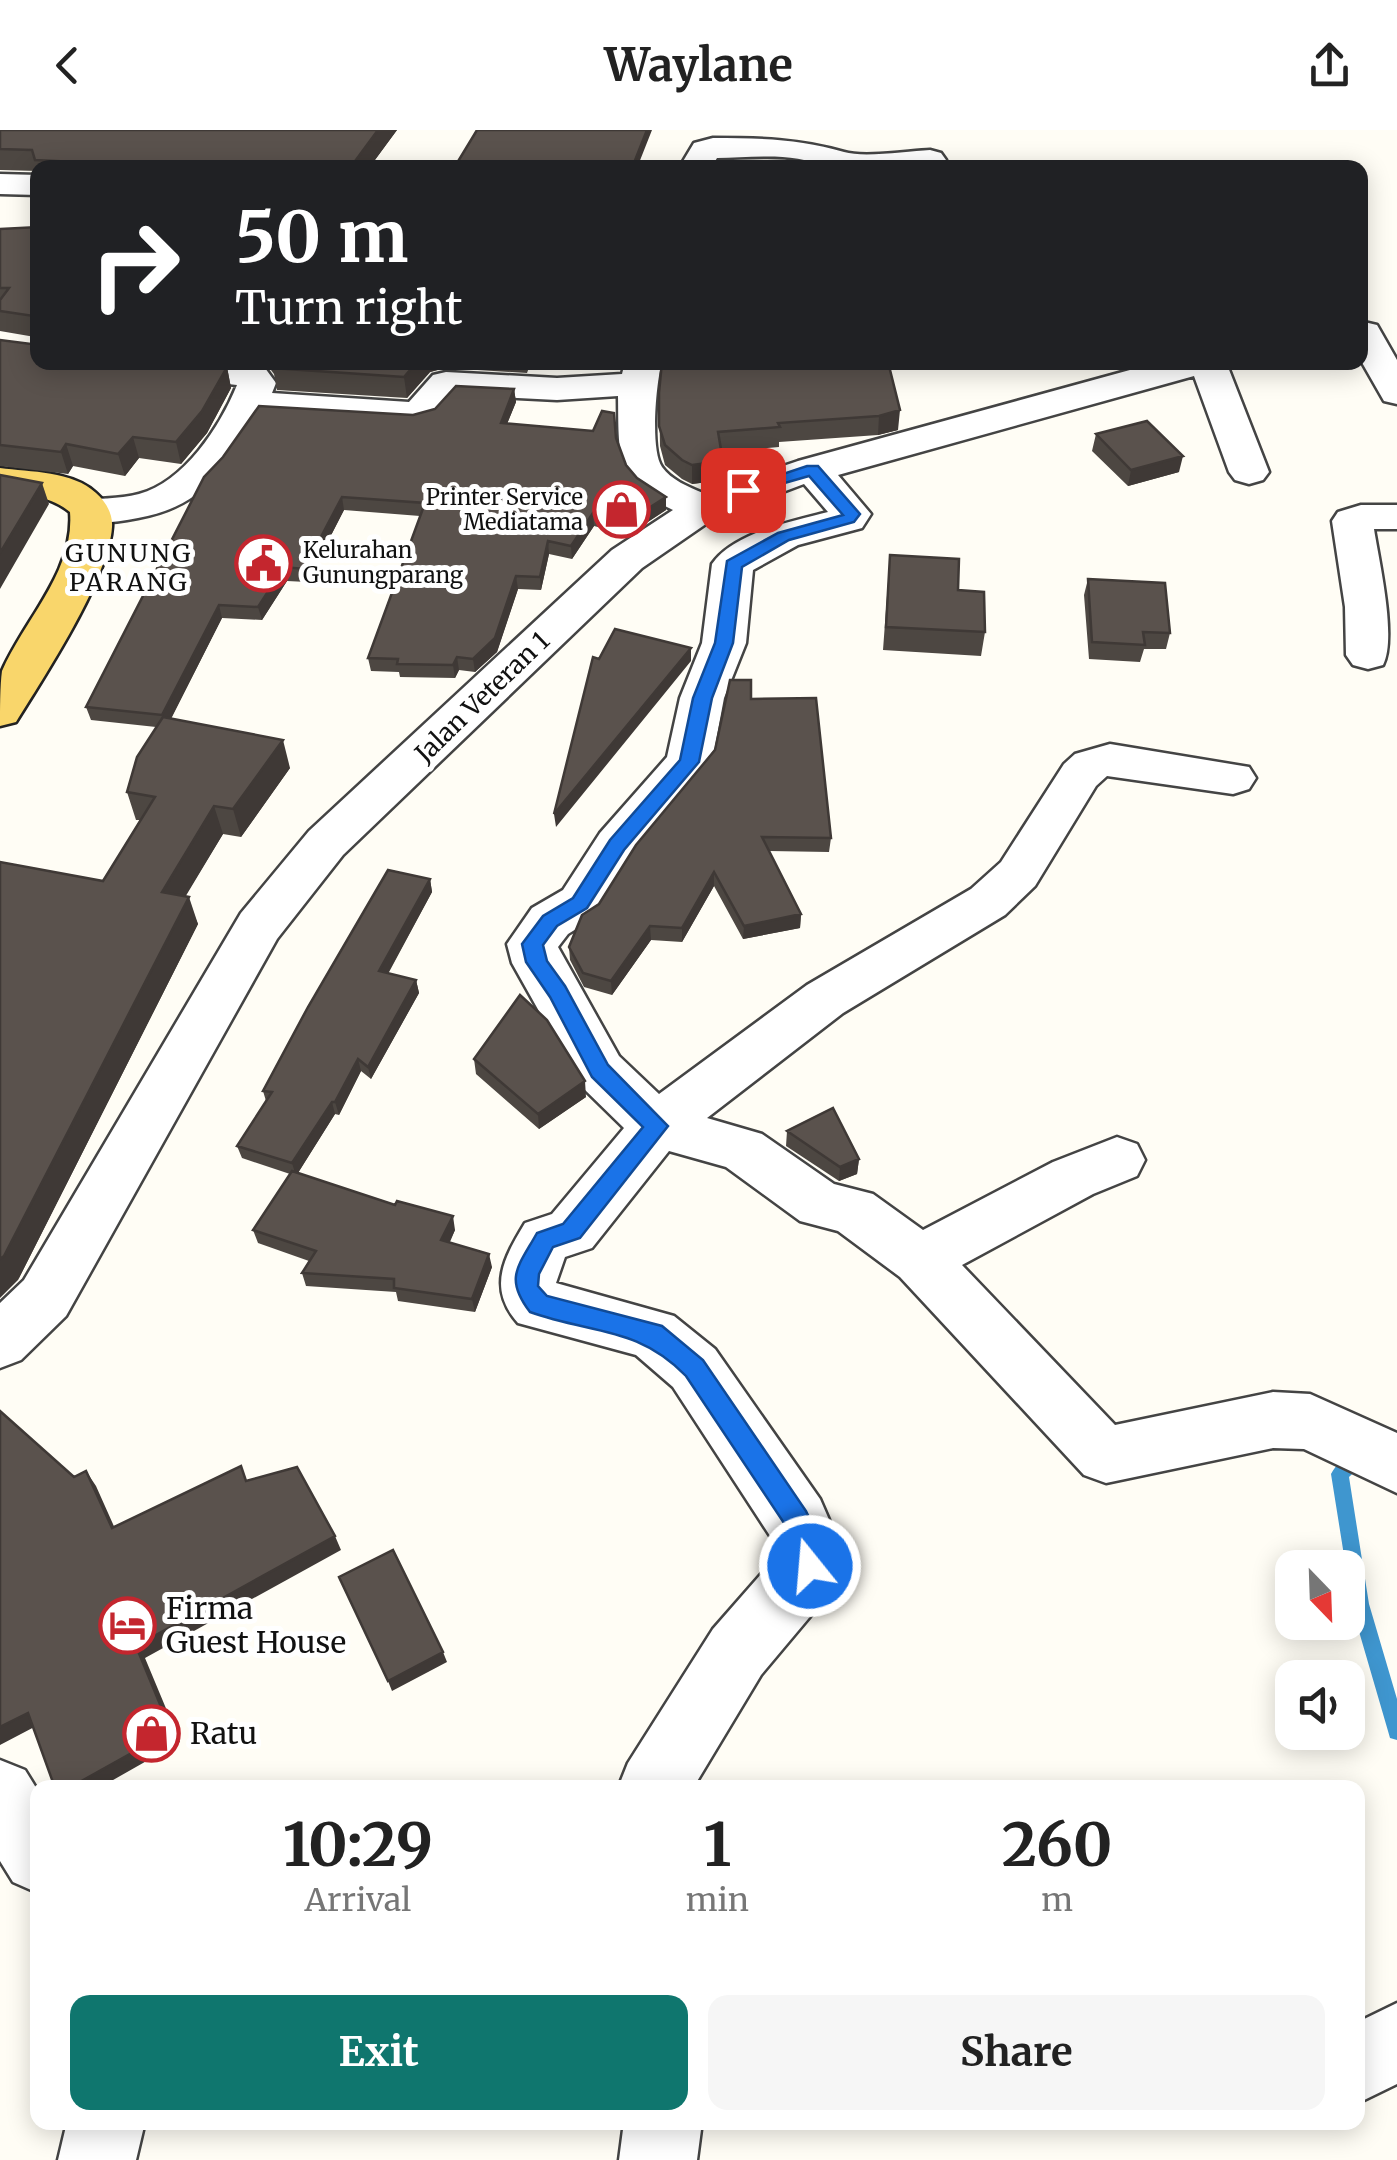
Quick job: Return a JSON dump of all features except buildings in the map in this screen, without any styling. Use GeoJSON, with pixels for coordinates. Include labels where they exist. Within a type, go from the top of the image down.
{"type":"FeatureCollection","features":[{"type":"Feature","properties":{"kind":"main road"},"geometry":{"type":"LineString","coordinates":[[0,480],[73,494],[90,511],[94,526],[82,566],[0,711]]}},
{"type":"Feature","properties":{"kind":"street"},"geometry":{"type":"LineString","coordinates":[[700,160],[706,150],[713,148],[780,148],[825,154],[836,160]]}},
{"type":"Feature","properties":{"kind":"street"},"geometry":{"type":"LineString","coordinates":[[857,160],[931,152]]}},
{"type":"Feature","properties":{"kind":"street"},"geometry":{"type":"LineString","coordinates":[[0,184],[30,185]]}},
{"type":"Feature","properties":{"kind":"street"},"geometry":{"type":"LineString","coordinates":[[1374,333],[1397,393]]}},
{"type":"Feature","properties":{"kind":"street"},"geometry":{"type":"LineString","coordinates":[[90,511],[132,510],[177,495],[196,480],[249,403],[257,383],[252,376],[199,370]]}},
{"type":"Feature","properties":{"kind":"street","name":"Jalan Veteran 1"},"geometry":{"type":"LineString","coordinates":[[0,1342],[45,1298],[260,926],[326,843],[627,559],[702,508],[1083,376],[1135,370]]}},
{"type":"Feature","properties":{"kind":"street"},"geometry":{"type":"LineString","coordinates":[[1208,370],[1249,472]]}},
{"type":"Feature","properties":{"kind":"street"},"geometry":{"type":"LineString","coordinates":[[249,403],[414,414],[421,412],[446,383],[556,389],[640,373],[638,460],[643,472],[667,494],[702,508]]}},
{"type":"Feature","properties":{"kind":"street"},"geometry":{"type":"LineString","coordinates":[[812,469],[852,514],[848,519],[784,536],[733,564],[724,643],[702,698],[689,762],[617,845],[580,903],[550,921],[532,944],[537,962],[558,992],[600,1071],[656,1126],[743,1150],[820,1204],[853,1211],[920,1260],[1106,1455],[1273,1420],[1358,1444]]}},
{"type":"Feature","properties":{"kind":"street"},"geometry":{"type":"LineString","coordinates":[[1368,655],[1366,607],[1352,521],[1361,517],[1397,517]]}},
{"type":"Feature","properties":{"kind":"street"},"geometry":{"type":"LineString","coordinates":[[658,1780],[737,1652],[810,1566],[808,1545],[797,1520],[694,1368],[676,1349],[654,1334],[539,1305],[526,1288],[527,1274],[545,1240],[572,1231],[656,1126],[825,999],[988,902],[1018,874],[1080,776],[1091,765],[1110,760],[1233,778]]}},
{"type":"Feature","properties":{"kind":"street"},"geometry":{"type":"LineString","coordinates":[[920,1260],[1073,1178],[1117,1160]]}},
{"type":"Feature","properties":{"kind":"street"},"geometry":{"type":"LineString","coordinates":[[0,1795],[30,1843]]}},
{"type":"Feature","properties":{"kind":"street"},"geometry":{"type":"LineString","coordinates":[[1365,2060],[1397,2041]]}},
{"type":"Feature","properties":{"kind":"street"},"geometry":{"type":"LineString","coordinates":[[96,2160],[104,2130]]}},
{"type":"Feature","properties":{"kind":"street"},"geometry":{"type":"LineString","coordinates":[[658,2160],[662,2130]]}},
{"type":"Feature","properties":{"kind":"waterway"},"geometry":{"type":"LineString","coordinates":[[1360,1456],[1340,1474],[1360,1604],[1397,1731]]}},
{"type":"Feature","properties":{"kind":"place","name":"Printer Service Mediatama"},"geometry":{"type":"Point","coordinates":[622,510]}},
{"type":"Feature","properties":{"kind":"place","name":"Kelurahan Gunungparang"},"geometry":{"type":"Point","coordinates":[264,563]}},
{"type":"Feature","properties":{"kind":"place","name":"Firma Guest House"},"geometry":{"type":"Point","coordinates":[127,1626]}},
{"type":"Feature","properties":{"kind":"place","name":"Ratu"},"geometry":{"type":"Point","coordinates":[151,1734]}},
{"type":"Feature","properties":{"kind":"district","name":"GUNUNG PARANG"},"geometry":{"type":"Point","coordinates":[129,568]}},
{"type":"Feature","properties":{"kind":"route"},"geometry":{"type":"LineString","coordinates":[[743,490],[812,469],[852,514],[848,519],[784,536],[733,564],[724,643],[702,698],[689,762],[617,845],[580,903],[550,921],[532,944],[537,962],[558,992],[600,1071],[656,1126],[604,1186],[572,1231],[545,1240],[527,1274],[526,1288],[539,1305],[654,1334],[676,1349],[694,1368],[797,1520],[808,1545],[810,1566]]}}]}
